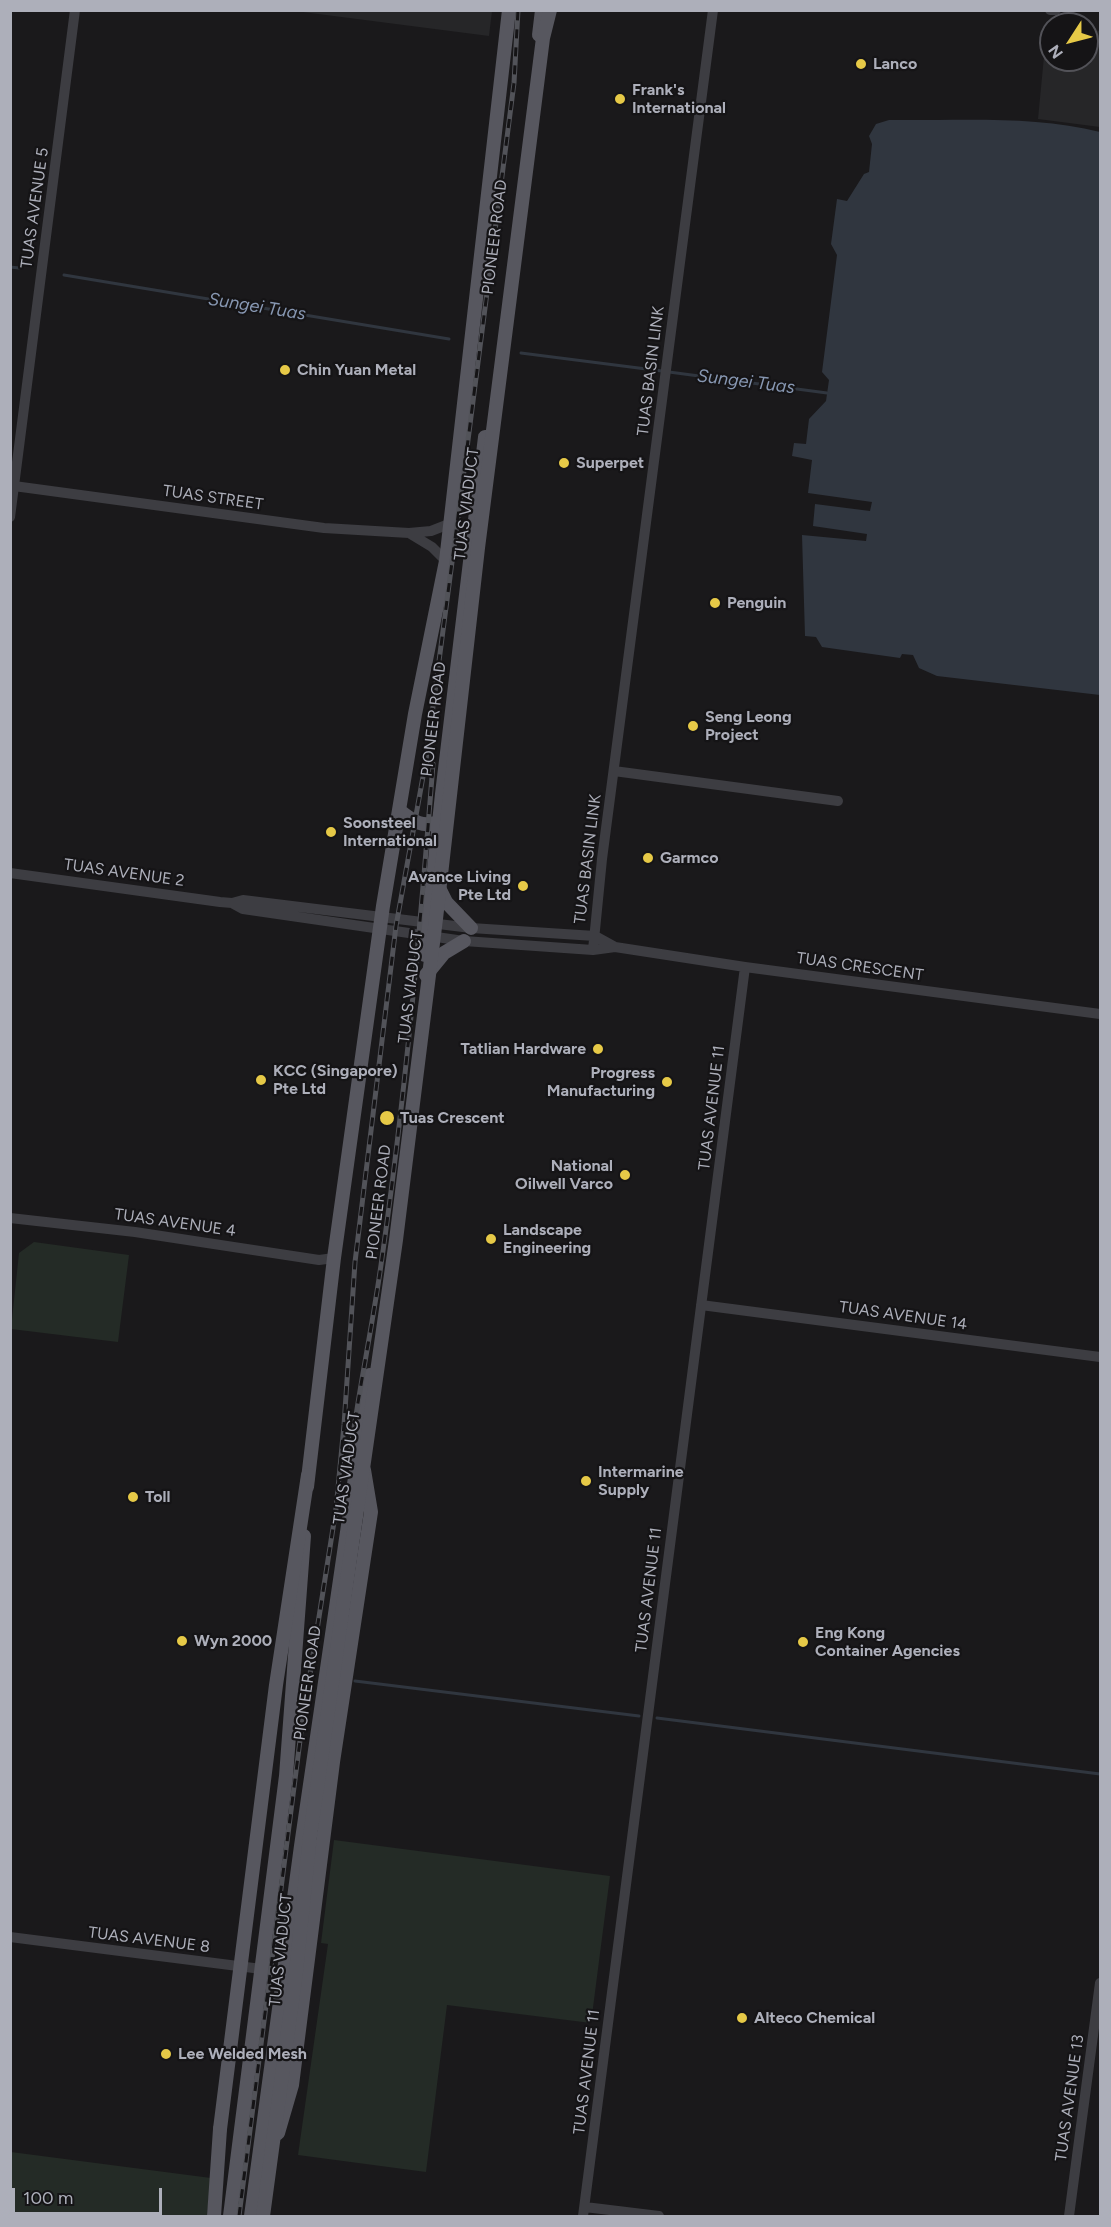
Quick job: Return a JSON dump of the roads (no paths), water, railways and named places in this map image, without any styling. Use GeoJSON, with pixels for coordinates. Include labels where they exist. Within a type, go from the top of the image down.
{"type":"FeatureCollection","features":[{"type":"Feature","properties":{"kind":"main road","name":"PIONEER ROAD"},"geometry":{"type":"LineString","coordinates":[[230,2217],[286,1776],[308,1475],[334,1258],[381,923],[415,714],[446,561],[510,10]]}},
{"type":"Feature","properties":{"kind":"main road","name":"PIONEER ROAD"},"geometry":{"type":"LineString","coordinates":[[255,2215],[285,1972],[353,1486],[388,1260],[423,979],[471,548],[542,10]]}},
{"type":"Feature","properties":{"kind":"main road","name":"TUAS VIADUCT"},"geometry":{"type":"LineString","coordinates":[[255,2215],[296,1972],[310,1836],[396,1240],[436,920],[478,548],[540,62],[550,10]]}},
{"type":"Feature","properties":{"kind":"main road"},"geometry":{"type":"LineString","coordinates":[[399,811],[420,824],[430,825],[440,821]]}},
{"type":"Feature","properties":{"kind":"main road"},"geometry":{"type":"LineString","coordinates":[[434,877],[446,902],[471,928]]}},
{"type":"Feature","properties":{"kind":"main road"},"geometry":{"type":"LineString","coordinates":[[423,979],[444,953],[464,941]]}},
{"type":"Feature","properties":{"kind":"main road"},"geometry":{"type":"LineString","coordinates":[[255,2215],[292,2085],[332,1774],[371,1512],[364,1468]]}},
{"type":"Feature","properties":{"kind":"main road"},"geometry":{"type":"LineString","coordinates":[[214,2217],[220,2129],[276,1685],[308,1475]]}},
{"type":"Feature","properties":{"kind":"street","name":"TUAS AVENUE 5"},"geometry":{"type":"LineString","coordinates":[[10,517],[75,10]]}},
{"type":"Feature","properties":{"kind":"street","name":"TUAS BASIN LINK"},"geometry":{"type":"LineString","coordinates":[[593,950],[601,863],[712,10]]}},
{"type":"Feature","properties":{"kind":"street"},"geometry":{"type":"LineString","coordinates":[[1050,10],[1056,10]]}},
{"type":"Feature","properties":{"kind":"street","name":"TUAS STREET"},"geometry":{"type":"LineString","coordinates":[[14,486],[324,528],[409,533],[431,531],[449,524]]}},
{"type":"Feature","properties":{"kind":"street","name":"TUAS STREET"},"geometry":{"type":"LineString","coordinates":[[409,533],[432,547],[446,561]]}},
{"type":"Feature","properties":{"kind":"street"},"geometry":{"type":"LineString","coordinates":[[614,771],[838,801]]}},
{"type":"Feature","properties":{"kind":"street","name":"TUAS AVENUE 2"},"geometry":{"type":"LineString","coordinates":[[10,873],[232,903],[243,909],[381,923],[429,922]]}},
{"type":"Feature","properties":{"kind":"street","name":"TUAS CRESCENT"},"geometry":{"type":"LineString","coordinates":[[429,922],[471,928],[595,936],[615,947]]}},
{"type":"Feature","properties":{"kind":"street","name":"TUAS CRESCENT"},"geometry":{"type":"LineString","coordinates":[[381,923],[427,936],[464,941],[593,950],[615,947],[745,967],[1101,1014]]}},
{"type":"Feature","properties":{"kind":"street","name":"TUAS AVENUE 11"},"geometry":{"type":"LineString","coordinates":[[584,2212],[745,967]]}},
{"type":"Feature","properties":{"kind":"street","name":"TUAS AVENUE 4"},"geometry":{"type":"LineString","coordinates":[[10,1218],[135,1232],[319,1260],[334,1258]]}},
{"type":"Feature","properties":{"kind":"street","name":"TUAS AVENUE 14"},"geometry":{"type":"LineString","coordinates":[[701,1305],[1101,1357]]}},
{"type":"Feature","properties":{"kind":"street","name":"TUAS AVENUE 8"},"geometry":{"type":"LineString","coordinates":[[10,1937],[285,1972]]}},
{"type":"Feature","properties":{"kind":"street","name":"TUAS AVENUE 13"},"geometry":{"type":"LineString","coordinates":[[1069,2217],[1101,1983]]}},
{"type":"Feature","properties":{"kind":"street"},"geometry":{"type":"LineString","coordinates":[[584,2212],[659,2217]]}},
{"type":"Feature","properties":{"kind":"waterway"},"geometry":{"type":"LineString","coordinates":[[10,267],[19,268]]}},
{"type":"Feature","properties":{"kind":"waterway","name":"Sungei Tuas"},"geometry":{"type":"LineString","coordinates":[[64,275],[449,339]]}},
{"type":"Feature","properties":{"kind":"waterway","name":"Sungei Tuas"},"geometry":{"type":"LineString","coordinates":[[521,353],[662,371]]}},
{"type":"Feature","properties":{"kind":"waterway","name":"Sungei Tuas"},"geometry":{"type":"LineString","coordinates":[[669,372],[827,393]]}},
{"type":"Feature","properties":{"kind":"waterway"},"geometry":{"type":"LineString","coordinates":[[355,1681],[639,1716]]}},
{"type":"Feature","properties":{"kind":"waterway"},"geometry":{"type":"LineString","coordinates":[[657,1718],[1100,1774]]}},
{"type":"Feature","properties":{"kind":"railway"},"geometry":{"type":"LineString","coordinates":[[239,2216],[302,1725],[336,1509],[355,1262],[396,926],[426,760],[467,448],[514,83],[518,10]]}},
{"type":"Feature","properties":{"kind":"railway"},"geometry":{"type":"LineString","coordinates":[[350,1457],[390,1203],[405,1078],[433,764]]}},
{"type":"Feature","properties":{"kind":"place","name":"Lanco"},"geometry":{"type":"Point","coordinates":[861,64]}},
{"type":"Feature","properties":{"kind":"place","name":"Frank's International"},"geometry":{"type":"Point","coordinates":[620,99]}},
{"type":"Feature","properties":{"kind":"place","name":"Chin Yuan Metal"},"geometry":{"type":"Point","coordinates":[285,370]}},
{"type":"Feature","properties":{"kind":"place","name":"Superpet"},"geometry":{"type":"Point","coordinates":[564,463]}},
{"type":"Feature","properties":{"kind":"place","name":"Penguin"},"geometry":{"type":"Point","coordinates":[715,603]}},
{"type":"Feature","properties":{"kind":"place","name":"Seng Leong Project"},"geometry":{"type":"Point","coordinates":[693,726]}},
{"type":"Feature","properties":{"kind":"place","name":"Soonsteel International"},"geometry":{"type":"Point","coordinates":[331,832]}},
{"type":"Feature","properties":{"kind":"place","name":"Garmco"},"geometry":{"type":"Point","coordinates":[648,858]}},
{"type":"Feature","properties":{"kind":"place","name":"Avance Living Pte Ltd"},"geometry":{"type":"Point","coordinates":[523,886]}},
{"type":"Feature","properties":{"kind":"place","name":"Tatlian Hardware"},"geometry":{"type":"Point","coordinates":[598,1049]}},
{"type":"Feature","properties":{"kind":"place","name":"KCC (Singapore) Pte Ltd"},"geometry":{"type":"Point","coordinates":[261,1080]}},
{"type":"Feature","properties":{"kind":"place","name":"Progress Manufacturing"},"geometry":{"type":"Point","coordinates":[667,1082]}},
{"type":"Feature","properties":{"kind":"place","name":"Tuas Crescent"},"geometry":{"type":"Point","coordinates":[387,1118]}},
{"type":"Feature","properties":{"kind":"place","name":"National Oilwell Varco"},"geometry":{"type":"Point","coordinates":[625,1175]}},
{"type":"Feature","properties":{"kind":"place","name":"Landscape Engineering"},"geometry":{"type":"Point","coordinates":[491,1239]}},
{"type":"Feature","properties":{"kind":"place","name":"Intermarine Supply"},"geometry":{"type":"Point","coordinates":[586,1481]}},
{"type":"Feature","properties":{"kind":"place","name":"Toll"},"geometry":{"type":"Point","coordinates":[133,1497]}},
{"type":"Feature","properties":{"kind":"place","name":"Wyn 2000"},"geometry":{"type":"Point","coordinates":[182,1641]}},
{"type":"Feature","properties":{"kind":"place","name":"Eng Kong Container Agencies"},"geometry":{"type":"Point","coordinates":[803,1642]}},
{"type":"Feature","properties":{"kind":"place","name":"Alteco Chemical"},"geometry":{"type":"Point","coordinates":[742,2018]}},
{"type":"Feature","properties":{"kind":"place","name":"Lee Welded Mesh"},"geometry":{"type":"Point","coordinates":[166,2054]}}]}
